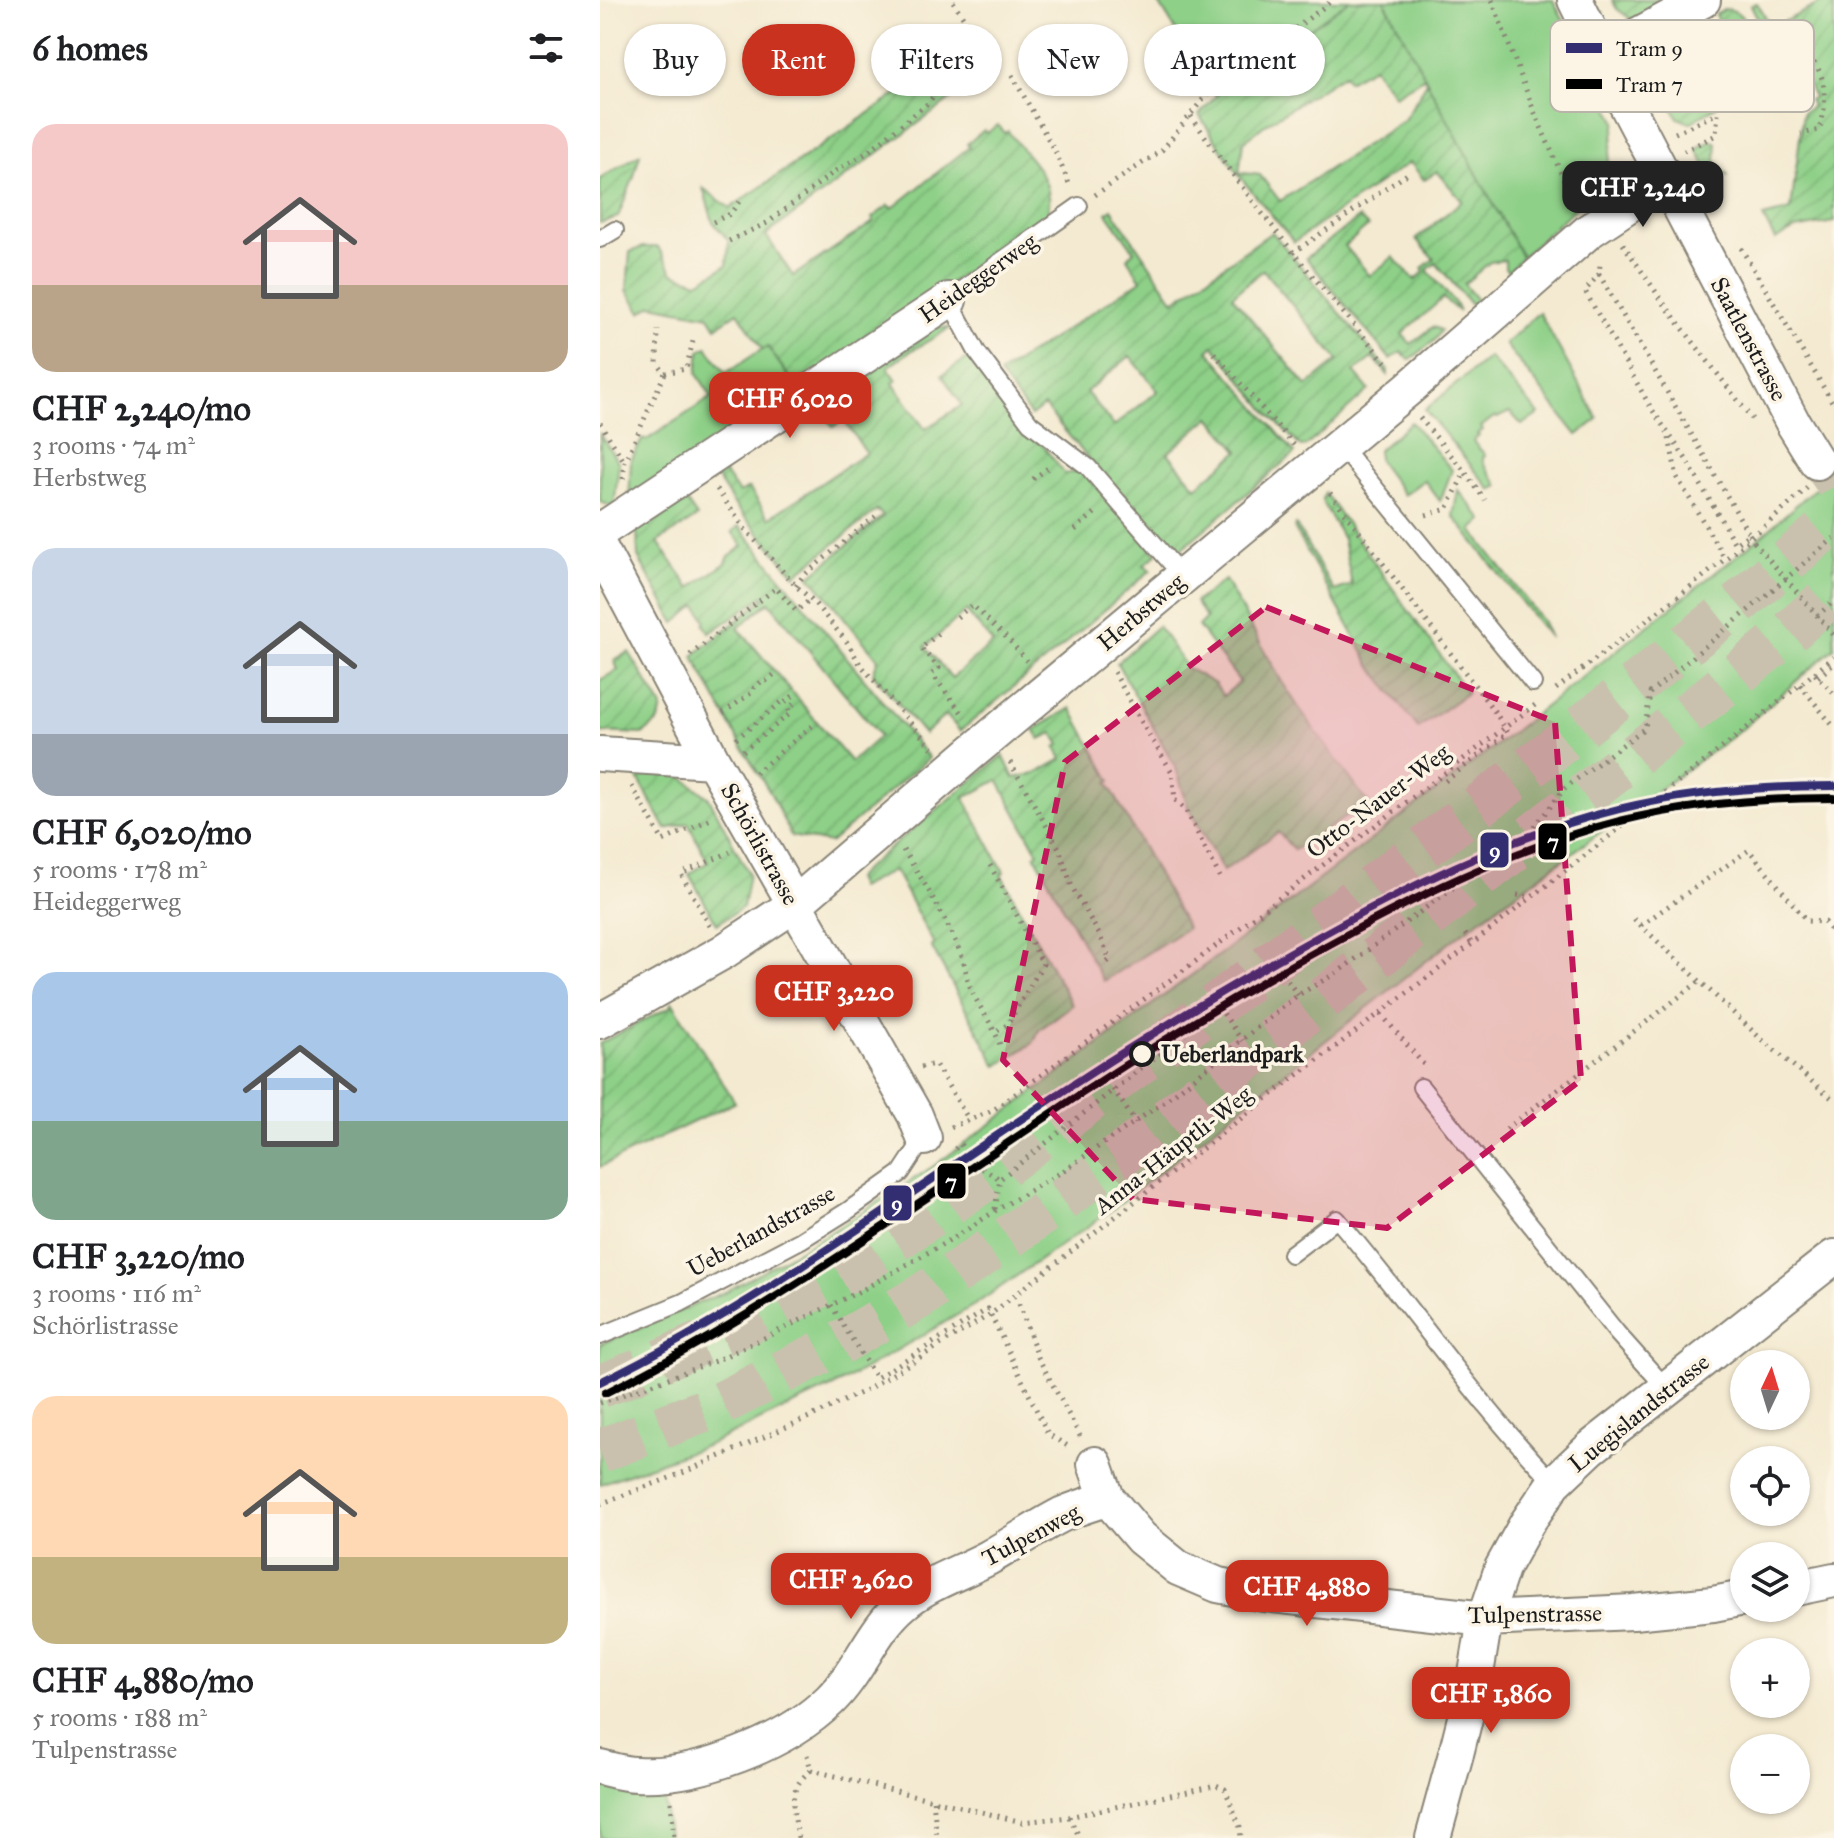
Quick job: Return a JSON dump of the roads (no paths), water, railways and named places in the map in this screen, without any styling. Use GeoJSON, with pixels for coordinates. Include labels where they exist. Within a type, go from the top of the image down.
{"type":"FeatureCollection","features":[{"type":"Feature","properties":{"kind":"street","name":"Saatlenstrasse"},"geometry":{"type":"LineString","coordinates":[[1575,0],[1584,20]]}},
{"type":"Feature","properties":{"kind":"street"},"geometry":{"type":"LineString","coordinates":[[1666,20],[1703,0]]}},
{"type":"Feature","properties":{"kind":"street","name":"Saatlenstrasse"},"geometry":{"type":"LineString","coordinates":[[1631,112],[1786,409],[1815,472]]}},
{"type":"Feature","properties":{"kind":"street","name":"Herbstweg"},"geometry":{"type":"LineString","coordinates":[[600,1021],[723,952],[794,905],[971,753],[1341,446],[1411,400],[1589,231],[1666,180]]}},
{"type":"Feature","properties":{"kind":"street","name":"Heideggerweg"},"geometry":{"type":"LineString","coordinates":[[600,531],[949,300]]}},
{"type":"Feature","properties":{"kind":"street","name":"Schörlistrasse"},"geometry":{"type":"LineString","coordinates":[[600,548],[728,752],[794,905],[915,1115],[924,1138]]}},
{"type":"Feature","properties":{"kind":"street"},"geometry":{"type":"LineString","coordinates":[[600,754],[728,752]]}},
{"type":"Feature","properties":{"kind":"street","name":"Luegislandstrasse"},"geometry":{"type":"LineString","coordinates":[[1433,1838],[1476,1674],[1485,1619],[1502,1568],[1554,1483],[1591,1448],[1834,1257]]}},
{"type":"Feature","properties":{"kind":"street","name":"Tulpenstrasse"},"geometry":{"type":"LineString","coordinates":[[1095,1464],[1107,1498],[1141,1538],[1178,1568],[1218,1585],[1264,1594],[1485,1619],[1633,1612],[1730,1601]]}},
{"type":"Feature","properties":{"kind":"street","name":"Tulpenweg"},"geometry":{"type":"LineString","coordinates":[[600,1767],[634,1774],[669,1773],[709,1765],[763,1745],[830,1701],[887,1620],[914,1595],[987,1559],[1062,1515],[1107,1498]]}},
{"type":"Feature","properties":{"kind":"street"},"geometry":{"type":"LineString","coordinates":[[1810,1585],[1834,1580]]}},
{"type":"Feature","properties":{"kind":"lane","name":"Heideggerweg"},"geometry":{"type":"LineString","coordinates":[[949,300],[1079,206]]}},
{"type":"Feature","properties":{"kind":"lane"},"geometry":{"type":"LineString","coordinates":[[949,300],[977,352],[1030,423],[1088,467],[1184,578]]}},
{"type":"Feature","properties":{"kind":"lane"},"geometry":{"type":"LineString","coordinates":[[1341,446],[1533,683]]}},
{"type":"Feature","properties":{"kind":"lane"},"geometry":{"type":"LineString","coordinates":[[1421,1087],[1617,1333],[1666,1388]]}},
{"type":"Feature","properties":{"kind":"lane","name":"Ueberlandstrasse"},"geometry":{"type":"LineString","coordinates":[[600,1336],[681,1303],[801,1240],[901,1173],[924,1138]]}},
{"type":"Feature","properties":{"kind":"lane"},"geometry":{"type":"LineString","coordinates":[[1291,1254],[1337,1219],[1515,1441],[1554,1483]]}},
{"type":"Feature","properties":{"kind":"tunnel"},"geometry":{"type":"LineString","coordinates":[[1817,462],[1834,486]]}},
{"type":"Feature","properties":{"kind":"tunnel"},"geometry":{"type":"LineString","coordinates":[[600,1386],[769,1313],[857,1266],[986,1179],[1524,772],[1733,608],[1834,521]]}},
{"type":"Feature","properties":{"kind":"tunnel"},"geometry":{"type":"LineString","coordinates":[[600,1451],[714,1407],[844,1341],[920,1297],[993,1248],[1063,1199],[1266,1044],[1707,699],[1834,592]]}},
{"type":"Feature","properties":{"kind":"tram line","name":"9"},"geometry":{"type":"LineString","coordinates":[[600,1382],[763,1291],[1089,1074],[1193,1009],[1415,886],[1535,834],[1619,809],[1726,791],[1834,786]]}},
{"type":"Feature","properties":{"kind":"tram line","name":"7"},"geometry":{"type":"LineString","coordinates":[[605,1393],[767,1302],[1200,1019],[1308,956],[1421,896],[1538,846],[1620,821],[1727,803],[1834,798]]}},
{"type":"Feature","properties":{"kind":"place","name":"Ueberlandpark"},"geometry":{"type":"Point","coordinates":[1142,1054]}}]}
